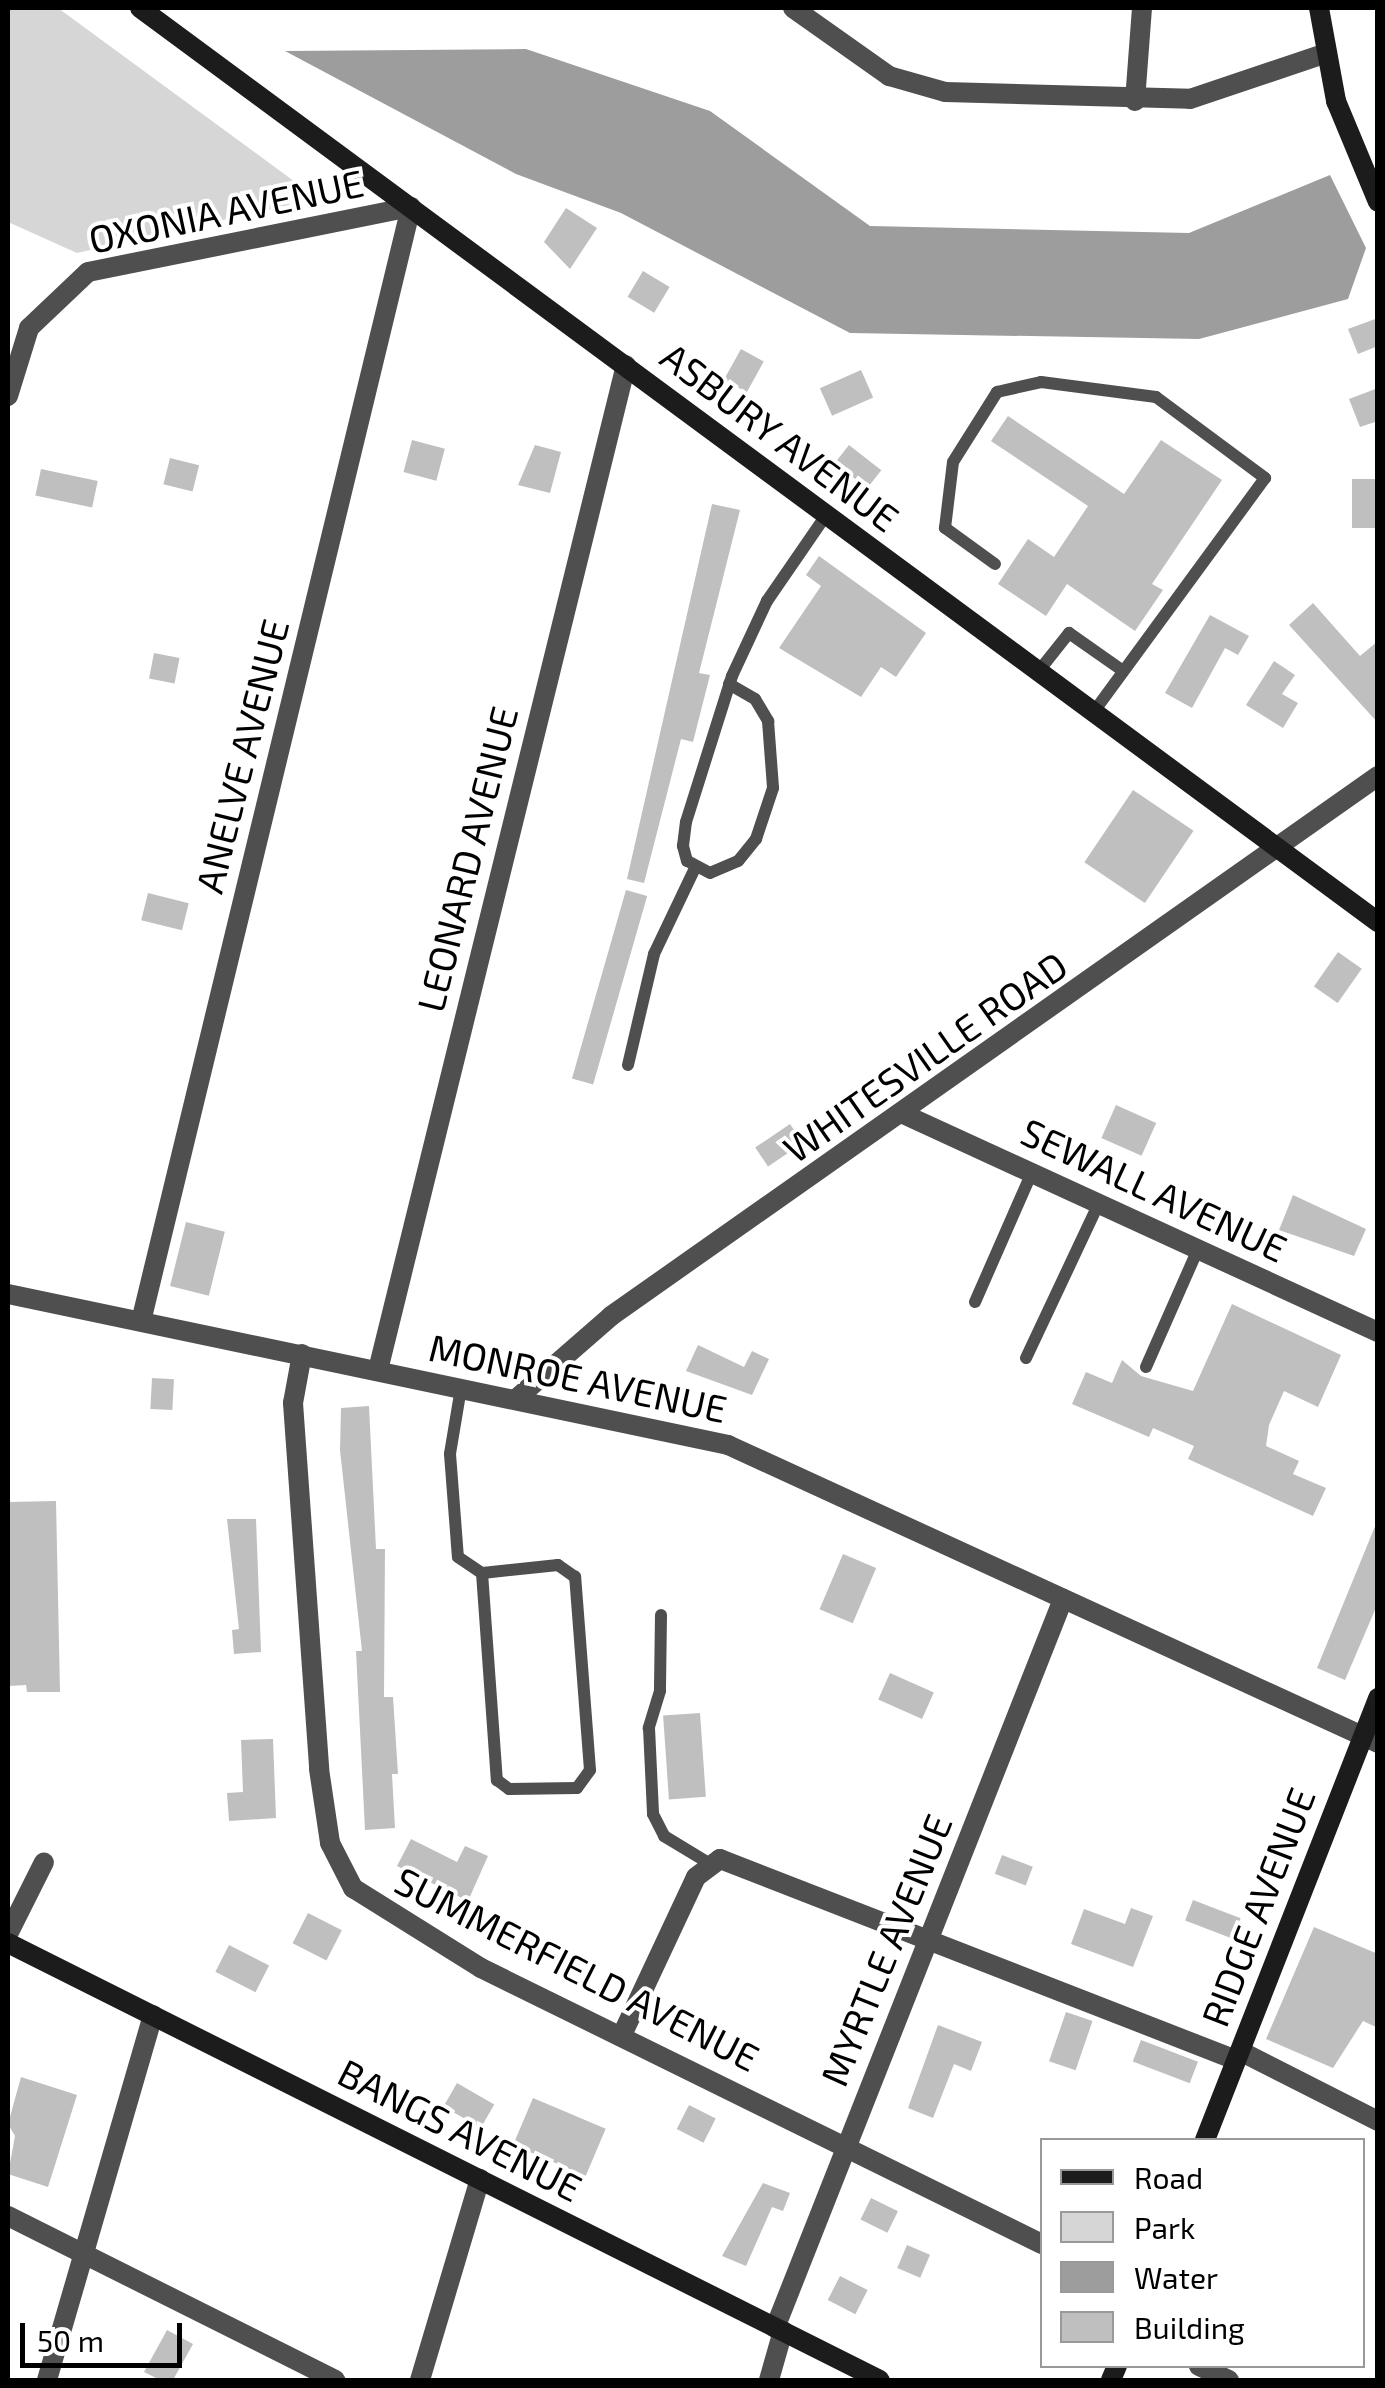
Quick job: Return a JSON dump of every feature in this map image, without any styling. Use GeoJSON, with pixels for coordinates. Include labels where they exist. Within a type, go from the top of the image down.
{"type":"FeatureCollection","features":[{"type":"Feature","properties":{"kind":"street","name":"ASBURY AVENUE"},"geometry":{"type":"LineString","coordinates":[[140,8],[1378,922]]}},
{"type":"Feature","properties":{"kind":"street"},"geometry":{"type":"LineString","coordinates":[[793,8],[888,76],[916,86],[1135,101],[1227,92],[1324,54]]}},
{"type":"Feature","properties":{"kind":"street"},"geometry":{"type":"LineString","coordinates":[[1135,101],[1142,8]]}},
{"type":"Feature","properties":{"kind":"street"},"geometry":{"type":"LineString","coordinates":[[1319,8],[1324,54],[1378,202]]}},
{"type":"Feature","properties":{"kind":"street","name":"OXONIA AVENUE"},"geometry":{"type":"LineString","coordinates":[[8,396],[29,328],[88,272],[411,207]]}},
{"type":"Feature","properties":{"kind":"street","name":"ANELVE AVENUE"},"geometry":{"type":"LineString","coordinates":[[141,1321],[411,207]]}},
{"type":"Feature","properties":{"kind":"street","name":"LEONARD AVENUE"},"geometry":{"type":"LineString","coordinates":[[378,1370],[626,365]]}},
{"type":"Feature","properties":{"kind":"street","name":"WHITESVILLE ROAD"},"geometry":{"type":"LineString","coordinates":[[516,1400],[611,1316],[1279,850],[1378,776]]}},
{"type":"Feature","properties":{"kind":"street","name":"SEWALL AVENUE"},"geometry":{"type":"LineString","coordinates":[[902,1113],[1378,1332]]}},
{"type":"Feature","properties":{"kind":"street","name":"MONROE AVENUE"},"geometry":{"type":"LineString","coordinates":[[8,1294],[728,1444],[1370,1740]]}},
{"type":"Feature","properties":{"kind":"street","name":"SUMMERFIELD AVENUE"},"geometry":{"type":"LineString","coordinates":[[302,1354],[293,1403],[319,1769],[341,1870],[375,1908],[1040,2243]]}},
{"type":"Feature","properties":{"kind":"street","name":"MYRTLE AVENUE"},"geometry":{"type":"LineString","coordinates":[[769,2380],[779,2330],[846,2146],[1063,1598]]}},
{"type":"Feature","properties":{"kind":"street","name":"RIDGE AVENUE"},"geometry":{"type":"LineString","coordinates":[[1205,2138],[1370,1740],[1378,1698]]}},
{"type":"Feature","properties":{"kind":"street"},"geometry":{"type":"LineString","coordinates":[[8,1934],[44,1862]]}},
{"type":"Feature","properties":{"kind":"street"},"geometry":{"type":"LineString","coordinates":[[622,2034],[707,1862],[732,1863],[1238,2055],[1378,2121]]}},
{"type":"Feature","properties":{"kind":"street","name":"BANGS AVENUE"},"geometry":{"type":"LineString","coordinates":[[8,1942],[880,2380]]}},
{"type":"Feature","properties":{"kind":"street"},"geometry":{"type":"LineString","coordinates":[[47,2380],[154,2015]]}},
{"type":"Feature","properties":{"kind":"street"},"geometry":{"type":"LineString","coordinates":[[420,2380],[480,2179]]}},
{"type":"Feature","properties":{"kind":"street"},"geometry":{"type":"LineString","coordinates":[[8,2216],[336,2380]]}},
{"type":"Feature","properties":{"kind":"street"},"geometry":{"type":"LineString","coordinates":[[1202,2368],[1229,2380]]}},
{"type":"Feature","properties":{"kind":"lane"},"geometry":{"type":"LineString","coordinates":[[996,564],[946,528],[953,462],[996,392],[1040,382],[1156,398],[1266,478],[1093,712]]}},
{"type":"Feature","properties":{"kind":"lane"},"geometry":{"type":"LineString","coordinates":[[696,868],[683,846],[686,822],[729,684],[767,601],[826,515]]}},
{"type":"Feature","properties":{"kind":"lane"},"geometry":{"type":"LineString","coordinates":[[1038,672],[1069,633],[1124,671]]}},
{"type":"Feature","properties":{"kind":"lane"},"geometry":{"type":"LineString","coordinates":[[696,868],[723,871],[738,861],[767,816],[773,788],[768,721],[755,699],[729,684]]}},
{"type":"Feature","properties":{"kind":"lane"},"geometry":{"type":"LineString","coordinates":[[628,1065],[654,954],[696,868]]}},
{"type":"Feature","properties":{"kind":"lane"},"geometry":{"type":"LineString","coordinates":[[975,1302],[1032,1172]]}},
{"type":"Feature","properties":{"kind":"lane"},"geometry":{"type":"LineString","coordinates":[[1026,1358],[1099,1203]]}},
{"type":"Feature","properties":{"kind":"lane"},"geometry":{"type":"LineString","coordinates":[[1146,1367],[1198,1249]]}},
{"type":"Feature","properties":{"kind":"lane"},"geometry":{"type":"LineString","coordinates":[[461,1388],[450,1454],[458,1558],[482,1573],[558,1565],[576,1577],[590,1770],[577,1788],[510,1789],[497,1780],[482,1573]]}},
{"type":"Feature","properties":{"kind":"lane"},"geometry":{"type":"LineString","coordinates":[[660,1615],[660,1691],[649,1728],[653,1814],[664,1836],[707,1862]]}},
{"type":"Feature","properties":{"kind":"green space"},"geometry":{"type":"Polygon","coordinates":[[[8,8],[58,8],[302,187],[289,205],[77,253],[8,222],[8,8]]]}},
{"type":"Feature","properties":{"kind":"water"},"geometry":{"type":"Polygon","coordinates":[[[526,49],[710,111],[870,226],[1189,233],[1330,175],[1366,248],[1348,299],[1199,339],[850,333],[621,213],[516,174],[285,51],[526,49]]]}},
{"type":"Feature","properties":{"kind":"building"},"geometry":{"type":"Polygon","coordinates":[[[566,208],[597,228],[570,269],[544,242],[566,208]]]}},
{"type":"Feature","properties":{"kind":"building"},"geometry":{"type":"Polygon","coordinates":[[[643,271],[670,287],[654,313],[628,297],[643,271]]]}},
{"type":"Feature","properties":{"kind":"building"},"geometry":{"type":"Polygon","coordinates":[[[1378,318],[1378,346],[1358,354],[1348,329],[1378,318]]]}},
{"type":"Feature","properties":{"kind":"building"},"geometry":{"type":"Polygon","coordinates":[[[741,349],[764,362],[747,392],[724,380],[741,349]]]}},
{"type":"Feature","properties":{"kind":"building"},"geometry":{"type":"Polygon","coordinates":[[[861,370],[873,397],[832,416],[820,388],[861,370]]]}},
{"type":"Feature","properties":{"kind":"building"},"geometry":{"type":"Polygon","coordinates":[[[1378,388],[1378,421],[1360,427],[1349,399],[1378,388]]]}},
{"type":"Feature","properties":{"kind":"building"},"geometry":{"type":"Polygon","coordinates":[[[1008,416],[1124,494],[1161,440],[1222,480],[1152,584],[1163,590],[1135,631],[1067,584],[1046,616],[998,584],[1028,539],[1054,557],[1088,506],[991,441],[1008,416]]]}},
{"type":"Feature","properties":{"kind":"building"},"geometry":{"type":"Polygon","coordinates":[[[412,440],[445,449],[436,481],[403,472],[412,440]]]}},
{"type":"Feature","properties":{"kind":"building"},"geometry":{"type":"Polygon","coordinates":[[[535,445],[561,452],[550,493],[518,485],[535,445]]]}},
{"type":"Feature","properties":{"kind":"building"},"geometry":{"type":"Polygon","coordinates":[[[849,445],[881,470],[867,488],[835,463],[849,445]]]}},
{"type":"Feature","properties":{"kind":"building"},"geometry":{"type":"Polygon","coordinates":[[[170,458],[199,465],[193,491],[163,484],[170,458]]]}},
{"type":"Feature","properties":{"kind":"building"},"geometry":{"type":"Polygon","coordinates":[[[41,469],[98,481],[92,507],[35,495],[41,469]]]}},
{"type":"Feature","properties":{"kind":"building"},"geometry":{"type":"Polygon","coordinates":[[[1352,479],[1378,479],[1378,528],[1352,528],[1352,479]]]}},
{"type":"Feature","properties":{"kind":"building"},"geometry":{"type":"Polygon","coordinates":[[[712,504],[740,510],[699,673],[710,675],[693,742],[681,739],[644,883],[627,879],[712,504]]]}},
{"type":"Feature","properties":{"kind":"building"},"geometry":{"type":"Polygon","coordinates":[[[819,556],[926,633],[896,677],[881,667],[861,697],[779,648],[821,586],[806,575],[819,556]]]}},
{"type":"Feature","properties":{"kind":"building"},"geometry":{"type":"Polygon","coordinates":[[[1313,603],[1360,656],[1378,641],[1378,723],[1289,625],[1313,603]]]}},
{"type":"Feature","properties":{"kind":"building"},"geometry":{"type":"Polygon","coordinates":[[[1210,615],[1249,636],[1238,655],[1225,648],[1192,708],[1165,693],[1210,615]]]}},
{"type":"Feature","properties":{"kind":"building"},"geometry":{"type":"Polygon","coordinates":[[[154,653],[180,658],[175,683],[149,679],[154,653]]]}},
{"type":"Feature","properties":{"kind":"building"},"geometry":{"type":"Polygon","coordinates":[[[1274,661],[1295,675],[1282,694],[1298,703],[1283,728],[1246,705],[1274,661]]]}},
{"type":"Feature","properties":{"kind":"building"},"geometry":{"type":"Polygon","coordinates":[[[1133,790],[1194,831],[1145,903],[1084,862],[1133,790]]]}},
{"type":"Feature","properties":{"kind":"building"},"geometry":{"type":"Polygon","coordinates":[[[626,890],[647,896],[593,1084],[572,1078],[626,890]]]}},
{"type":"Feature","properties":{"kind":"building"},"geometry":{"type":"Polygon","coordinates":[[[148,893],[189,903],[182,930],[141,920],[148,893]]]}},
{"type":"Feature","properties":{"kind":"building"},"geometry":{"type":"Polygon","coordinates":[[[1338,952],[1362,969],[1338,1003],[1314,986],[1338,952]]]}},
{"type":"Feature","properties":{"kind":"building"},"geometry":{"type":"Polygon","coordinates":[[[1116,1105],[1156,1123],[1142,1156],[1101,1138],[1116,1105]]]}},
{"type":"Feature","properties":{"kind":"building"},"geometry":{"type":"Polygon","coordinates":[[[790,1124],[803,1143],[768,1167],[755,1147],[790,1124]]]}},
{"type":"Feature","properties":{"kind":"building"},"geometry":{"type":"Polygon","coordinates":[[[1293,1195],[1366,1229],[1354,1256],[1279,1230],[1293,1195]]]}},
{"type":"Feature","properties":{"kind":"building"},"geometry":{"type":"Polygon","coordinates":[[[186,1222],[225,1232],[209,1296],[170,1286],[186,1222]]]}},
{"type":"Feature","properties":{"kind":"building"},"geometry":{"type":"Polygon","coordinates":[[[1232,1304],[1341,1355],[1318,1407],[1284,1391],[1269,1425],[1266,1446],[1299,1461],[1293,1474],[1326,1488],[1313,1516],[1188,1459],[1194,1446],[1153,1428],[1149,1437],[1072,1404],[1086,1372],[1112,1383],[1122,1360],[1141,1376],[1193,1391],[1232,1304]]]}},
{"type":"Feature","properties":{"kind":"building"},"geometry":{"type":"Polygon","coordinates":[[[698,1345],[744,1367],[752,1351],[769,1359],[752,1395],[686,1371],[698,1345]]]}},
{"type":"Feature","properties":{"kind":"building"},"geometry":{"type":"Polygon","coordinates":[[[152,1378],[174,1379],[172,1410],[150,1409],[152,1378]]]}},
{"type":"Feature","properties":{"kind":"building"},"geometry":{"type":"Polygon","coordinates":[[[369,1406],[376,1549],[385,1549],[384,1697],[393,1697],[398,1774],[392,1774],[395,1828],[365,1830],[356,1651],[362,1651],[340,1450],[341,1408],[369,1406]]]}},
{"type":"Feature","properties":{"kind":"building"},"geometry":{"type":"Polygon","coordinates":[[[56,1501],[60,1692],[27,1692],[26,1685],[8,1686],[8,1502],[56,1501]]]}},
{"type":"Feature","properties":{"kind":"building"},"geometry":{"type":"Polygon","coordinates":[[[227,1519],[256,1519],[261,1652],[234,1654],[232,1630],[239,1629],[227,1519]]]}},
{"type":"Feature","properties":{"kind":"building"},"geometry":{"type":"Polygon","coordinates":[[[1378,1519],[1378,1603],[1345,1680],[1317,1668],[1378,1519]]]}},
{"type":"Feature","properties":{"kind":"building"},"geometry":{"type":"Polygon","coordinates":[[[843,1554],[876,1568],[853,1623],[820,1609],[843,1554]]]}},
{"type":"Feature","properties":{"kind":"building"},"geometry":{"type":"Polygon","coordinates":[[[890,1673],[934,1693],[922,1719],[878,1699],[890,1673]]]}},
{"type":"Feature","properties":{"kind":"building"},"geometry":{"type":"Polygon","coordinates":[[[700,1713],[706,1797],[669,1799],[663,1716],[700,1713]]]}},
{"type":"Feature","properties":{"kind":"building"},"geometry":{"type":"Polygon","coordinates":[[[273,1739],[276,1818],[229,1821],[227,1793],[243,1792],[241,1740],[273,1739]]]}},
{"type":"Feature","properties":{"kind":"building"},"geometry":{"type":"Polygon","coordinates":[[[411,1839],[457,1862],[465,1846],[488,1856],[468,1901],[397,1866],[411,1839]]]}},
{"type":"Feature","properties":{"kind":"building"},"geometry":{"type":"Polygon","coordinates":[[[1002,1855],[1033,1867],[1026,1885],[995,1874],[1002,1855]]]}},
{"type":"Feature","properties":{"kind":"building"},"geometry":{"type":"Polygon","coordinates":[[[1193,1900],[1241,1918],[1233,1939],[1185,1921],[1193,1900]]]}},
{"type":"Feature","properties":{"kind":"building"},"geometry":{"type":"Polygon","coordinates":[[[1131,1908],[1153,1916],[1133,1967],[1071,1944],[1084,1909],[1125,1924],[1131,1908]]]}},
{"type":"Feature","properties":{"kind":"building"},"geometry":{"type":"Polygon","coordinates":[[[308,1913],[342,1930],[326,1961],[293,1943],[308,1913]]]}},
{"type":"Feature","properties":{"kind":"building"},"geometry":{"type":"Polygon","coordinates":[[[1314,1927],[1378,1954],[1378,2028],[1363,2021],[1333,2068],[1266,2039],[1314,1927]]]}},
{"type":"Feature","properties":{"kind":"building"},"geometry":{"type":"Polygon","coordinates":[[[229,1945],[269,1965],[255,1992],[215,1972],[229,1945]]]}},
{"type":"Feature","properties":{"kind":"building"},"geometry":{"type":"Polygon","coordinates":[[[1066,2012],[1092,2021],[1076,2070],[1049,2061],[1066,2012]]]}},
{"type":"Feature","properties":{"kind":"building"},"geometry":{"type":"Polygon","coordinates":[[[938,2025],[982,2042],[971,2071],[954,2064],[933,2118],[908,2108],[938,2025]]]}},
{"type":"Feature","properties":{"kind":"building"},"geometry":{"type":"Polygon","coordinates":[[[1141,2040],[1198,2062],[1190,2083],[1133,2061],[1141,2040]]]}},
{"type":"Feature","properties":{"kind":"building"},"geometry":{"type":"Polygon","coordinates":[[[21,2077],[77,2095],[48,2187],[8,2174],[15,2136],[8,2124],[21,2077]]]}},
{"type":"Feature","properties":{"kind":"building"},"geometry":{"type":"Polygon","coordinates":[[[457,2083],[494,2104],[481,2128],[444,2106],[457,2083]]]}},
{"type":"Feature","properties":{"kind":"building"},"geometry":{"type":"Polygon","coordinates":[[[533,2098],[606,2129],[586,2176],[513,2145],[533,2098]]]}},
{"type":"Feature","properties":{"kind":"building"},"geometry":{"type":"Polygon","coordinates":[[[689,2105],[716,2119],[703,2143],[677,2129],[689,2105]]]}},
{"type":"Feature","properties":{"kind":"building"},"geometry":{"type":"Polygon","coordinates":[[[763,2183],[790,2193],[783,2211],[772,2207],[746,2266],[722,2256],[763,2183]]]}},
{"type":"Feature","properties":{"kind":"building"},"geometry":{"type":"Polygon","coordinates":[[[871,2198],[898,2211],[887,2233],[860,2220],[871,2198]]]}},
{"type":"Feature","properties":{"kind":"building"},"geometry":{"type":"Polygon","coordinates":[[[907,2245],[930,2255],[920,2278],[897,2268],[907,2245]]]}},
{"type":"Feature","properties":{"kind":"building"},"geometry":{"type":"Polygon","coordinates":[[[840,2276],[868,2290],[855,2314],[828,2300],[840,2276]]]}},
{"type":"Feature","properties":{"kind":"building"},"geometry":{"type":"Polygon","coordinates":[[[167,2330],[193,2344],[173,2380],[160,2380],[144,2372],[167,2330]]]}}]}
